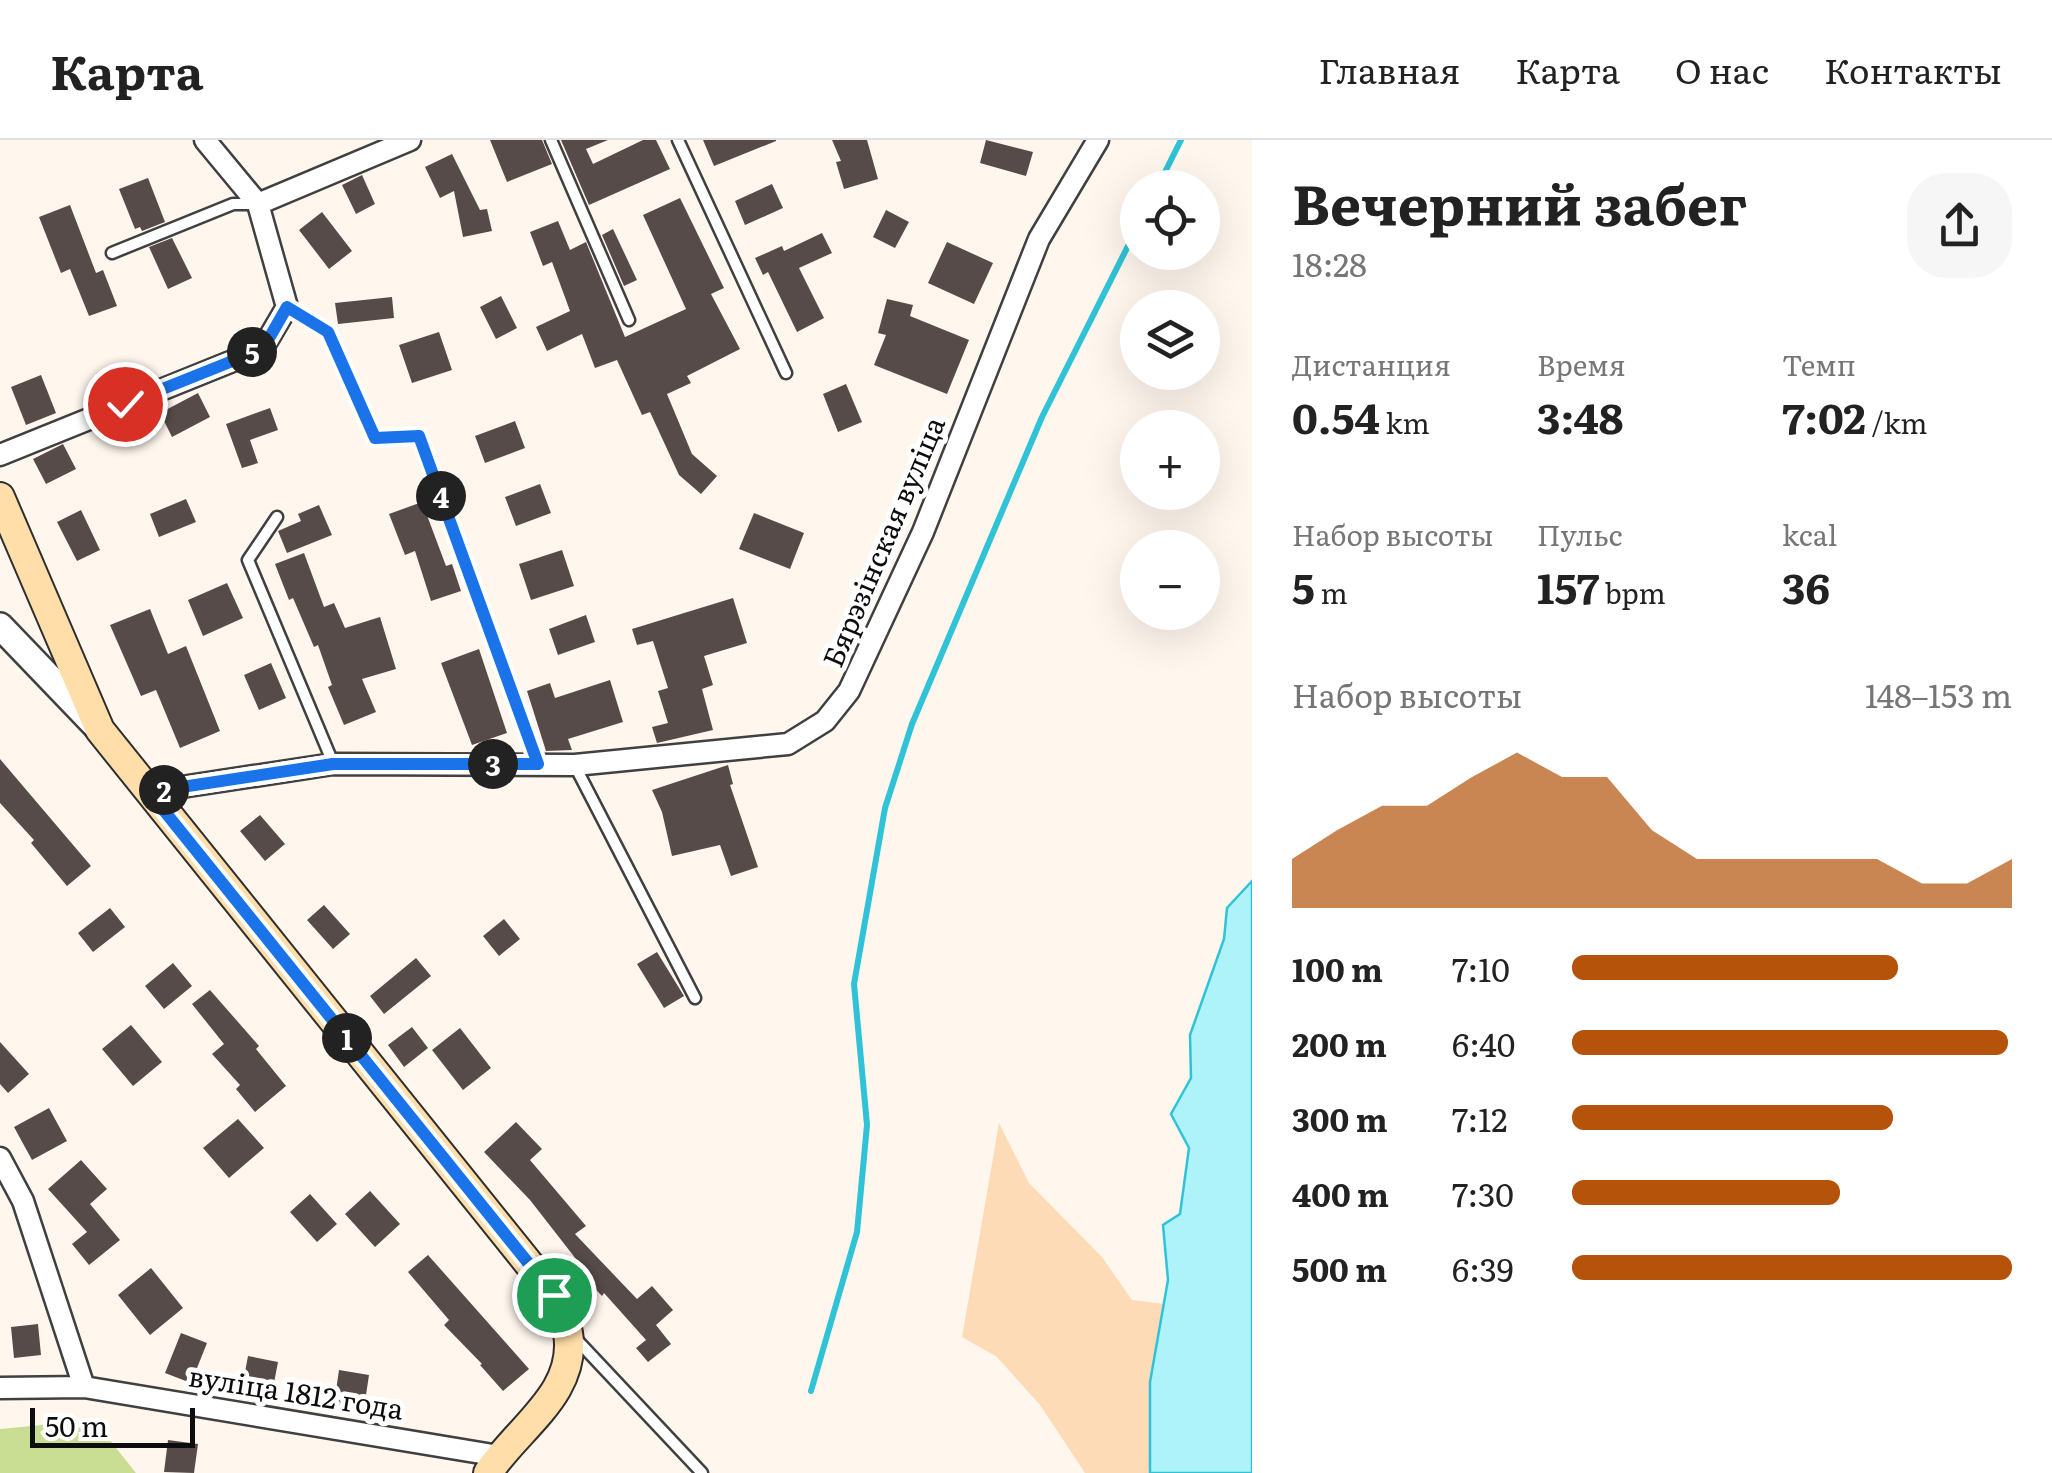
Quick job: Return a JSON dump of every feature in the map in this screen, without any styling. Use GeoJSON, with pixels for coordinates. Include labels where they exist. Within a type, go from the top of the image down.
{"type":"FeatureCollection","features":[{"type":"Feature","properties":{"kind":"main road"},"geometry":{"type":"LineString","coordinates":[[0,498],[5,531],[100,730],[554,1295],[568,1331],[569,1360],[561,1384],[493,1464]]}},
{"type":"Feature","properties":{"kind":"street"},"geometry":{"type":"LineString","coordinates":[[0,455],[250,354],[268,340],[287,307],[258,204],[205,140]]}},
{"type":"Feature","properties":{"kind":"street"},"geometry":{"type":"LineString","coordinates":[[258,204],[410,140]]}},
{"type":"Feature","properties":{"kind":"street","name":"Бярэзінская вуліца"},"geometry":{"type":"LineString","coordinates":[[149,792],[333,764],[575,765],[788,744],[824,721],[849,692],[909,565],[1039,239],[1098,140]]}},
{"type":"Feature","properties":{"kind":"street"},"geometry":{"type":"LineString","coordinates":[[0,626],[100,730]]}},
{"type":"Feature","properties":{"kind":"street"},"geometry":{"type":"LineString","coordinates":[[0,1158],[23,1201],[84,1387]]}},
{"type":"Feature","properties":{"kind":"street","name":"вуліца 1812 года"},"geometry":{"type":"LineString","coordinates":[[0,1388],[84,1387],[493,1464]]}},
{"type":"Feature","properties":{"kind":"lane"},"geometry":{"type":"LineString","coordinates":[[550,140],[630,320]]}},
{"type":"Feature","properties":{"kind":"lane"},"geometry":{"type":"LineString","coordinates":[[678,140],[786,373]]}},
{"type":"Feature","properties":{"kind":"lane"},"geometry":{"type":"LineString","coordinates":[[112,253],[233,204],[258,204]]}},
{"type":"Feature","properties":{"kind":"lane"},"geometry":{"type":"LineString","coordinates":[[287,307],[328,332],[375,438],[419,436],[538,764]]}},
{"type":"Feature","properties":{"kind":"lane"},"geometry":{"type":"LineString","coordinates":[[277,517],[248,560],[333,764]]}},
{"type":"Feature","properties":{"kind":"lane"},"geometry":{"type":"LineString","coordinates":[[575,765],[695,998]]}},
{"type":"Feature","properties":{"kind":"lane"},"geometry":{"type":"LineString","coordinates":[[568,1331],[702,1473]]}},
{"type":"Feature","properties":{"kind":"green space"},"geometry":{"type":"Polygon","coordinates":[[[94,1420],[136,1473],[0,1473],[0,1429],[94,1420]]]}},
{"type":"Feature","properties":{"kind":"sand"},"geometry":{"type":"Polygon","coordinates":[[[999,1123],[1029,1183],[1102,1257],[1132,1300],[1164,1304],[1150,1382],[1150,1473],[1085,1473],[1040,1405],[997,1357],[962,1337],[999,1123]]]}},
{"type":"Feature","properties":{"kind":"water"},"geometry":{"type":"Polygon","coordinates":[[[1252,881],[1252,1473],[1150,1473],[1150,1382],[1168,1280],[1163,1225],[1180,1214],[1189,1148],[1171,1114],[1191,1078],[1190,1035],[1224,939],[1227,908],[1252,881]]]}},
{"type":"Feature","properties":{"kind":"building"},"geometry":{"type":"Polygon","coordinates":[[[490,140],[542,140],[552,164],[507,182],[490,140]]]}},
{"type":"Feature","properties":{"kind":"building"},"geometry":{"type":"Polygon","coordinates":[[[561,140],[608,140],[586,149],[593,164],[643,140],[656,140],[670,169],[589,205],[561,140]]]}},
{"type":"Feature","properties":{"kind":"building"},"geometry":{"type":"Polygon","coordinates":[[[703,140],[776,140],[776,141],[714,166],[703,140]]]}},
{"type":"Feature","properties":{"kind":"building"},"geometry":{"type":"Polygon","coordinates":[[[832,140],[867,140],[878,179],[844,189],[836,162],[841,161],[832,140]]]}},
{"type":"Feature","properties":{"kind":"building"},"geometry":{"type":"Polygon","coordinates":[[[986,140],[1033,152],[1026,176],[980,163],[986,140]]]}},
{"type":"Feature","properties":{"kind":"building"},"geometry":{"type":"Polygon","coordinates":[[[452,154],[480,210],[487,209],[492,231],[463,237],[454,191],[440,198],[425,167],[452,154]]]}},
{"type":"Feature","properties":{"kind":"building"},"geometry":{"type":"Polygon","coordinates":[[[362,175],[375,204],[356,214],[342,185],[362,175]]]}},
{"type":"Feature","properties":{"kind":"building"},"geometry":{"type":"Polygon","coordinates":[[[148,178],[165,222],[142,231],[140,227],[135,229],[119,189],[148,178]]]}},
{"type":"Feature","properties":{"kind":"building"},"geometry":{"type":"Polygon","coordinates":[[[772,184],[783,208],[745,225],[735,201],[772,184]]]}},
{"type":"Feature","properties":{"kind":"building"},"geometry":{"type":"Polygon","coordinates":[[[680,198],[724,288],[711,294],[740,349],[687,376],[691,383],[667,394],[692,454],[717,476],[701,494],[679,475],[650,412],[642,415],[617,360],[595,368],[582,334],[547,351],[536,327],[570,311],[552,262],[543,266],[530,232],[558,221],[570,250],[586,242],[625,337],[686,309],[643,215],[680,198]]]}},
{"type":"Feature","properties":{"kind":"building"},"geometry":{"type":"Polygon","coordinates":[[[70,205],[96,273],[103,270],[117,306],[89,316],[70,269],[61,273],[39,217],[70,205]]]}},
{"type":"Feature","properties":{"kind":"building"},"geometry":{"type":"Polygon","coordinates":[[[886,210],[909,222],[895,248],[873,237],[886,210]]]}},
{"type":"Feature","properties":{"kind":"building"},"geometry":{"type":"Polygon","coordinates":[[[322,212],[352,251],[329,269],[299,230],[322,212]]]}},
{"type":"Feature","properties":{"kind":"building"},"geometry":{"type":"Polygon","coordinates":[[[613,229],[637,280],[624,286],[602,235],[613,229]]]}},
{"type":"Feature","properties":{"kind":"building"},"geometry":{"type":"Polygon","coordinates":[[[822,233],[832,253],[799,268],[824,318],[797,332],[768,272],[763,275],[755,258],[782,246],[784,251],[822,233]]]}},
{"type":"Feature","properties":{"kind":"building"},"geometry":{"type":"Polygon","coordinates":[[[172,238],[192,278],[168,289],[149,247],[172,238]]]}},
{"type":"Feature","properties":{"kind":"building"},"geometry":{"type":"Polygon","coordinates":[[[947,242],[993,263],[974,304],[928,283],[947,242]]]}},
{"type":"Feature","properties":{"kind":"building"},"geometry":{"type":"Polygon","coordinates":[[[501,296],[517,328],[496,339],[480,307],[501,296]]]}},
{"type":"Feature","properties":{"kind":"building"},"geometry":{"type":"Polygon","coordinates":[[[392,297],[394,318],[338,324],[335,303],[392,297]]]}},
{"type":"Feature","properties":{"kind":"building"},"geometry":{"type":"Polygon","coordinates":[[[887,299],[913,305],[910,316],[969,340],[947,394],[874,365],[886,335],[878,333],[887,299]]]}},
{"type":"Feature","properties":{"kind":"building"},"geometry":{"type":"Polygon","coordinates":[[[439,332],[452,370],[412,383],[399,345],[439,332]]]}},
{"type":"Feature","properties":{"kind":"building"},"geometry":{"type":"Polygon","coordinates":[[[41,375],[56,413],[26,425],[11,387],[41,375]]]}},
{"type":"Feature","properties":{"kind":"building"},"geometry":{"type":"Polygon","coordinates":[[[846,384],[862,422],[838,432],[823,394],[846,384]]]}},
{"type":"Feature","properties":{"kind":"building"},"geometry":{"type":"Polygon","coordinates":[[[198,393],[210,417],[172,437],[160,413],[198,393]]]}},
{"type":"Feature","properties":{"kind":"building"},"geometry":{"type":"Polygon","coordinates":[[[270,408],[278,430],[250,440],[258,463],[242,468],[226,424],[270,408]]]}},
{"type":"Feature","properties":{"kind":"building"},"geometry":{"type":"Polygon","coordinates":[[[515,421],[525,448],[485,463],[475,436],[515,421]]]}},
{"type":"Feature","properties":{"kind":"building"},"geometry":{"type":"Polygon","coordinates":[[[63,444],[76,469],[46,484],[33,459],[63,444]]]}},
{"type":"Feature","properties":{"kind":"building"},"geometry":{"type":"Polygon","coordinates":[[[540,484],[551,513],[516,526],[505,497],[540,484]]]}},
{"type":"Feature","properties":{"kind":"building"},"geometry":{"type":"Polygon","coordinates":[[[186,499],[196,522],[159,537],[150,514],[186,499]]]}},
{"type":"Feature","properties":{"kind":"building"},"geometry":{"type":"Polygon","coordinates":[[[422,502],[446,566],[452,564],[461,591],[431,601],[415,551],[405,555],[389,514],[422,502]]]}},
{"type":"Feature","properties":{"kind":"building"},"geometry":{"type":"Polygon","coordinates":[[[319,505],[332,535],[287,553],[278,531],[301,521],[298,514],[319,505]]]}},
{"type":"Feature","properties":{"kind":"building"},"geometry":{"type":"Polygon","coordinates":[[[81,510],[100,550],[77,561],[57,522],[81,510]]]}},
{"type":"Feature","properties":{"kind":"building"},"geometry":{"type":"Polygon","coordinates":[[[754,513],[804,533],[790,569],[739,549],[754,513]]]}},
{"type":"Feature","properties":{"kind":"building"},"geometry":{"type":"Polygon","coordinates":[[[562,550],[574,586],[531,600],[519,564],[562,550]]]}},
{"type":"Feature","properties":{"kind":"building"},"geometry":{"type":"Polygon","coordinates":[[[304,553],[324,607],[334,603],[345,628],[380,617],[396,669],[362,679],[376,712],[344,725],[328,687],[332,685],[318,645],[314,647],[293,598],[289,600],[275,564],[304,553]]]}},
{"type":"Feature","properties":{"kind":"building"},"geometry":{"type":"Polygon","coordinates":[[[227,583],[243,618],[203,636],[188,600],[227,583]]]}},
{"type":"Feature","properties":{"kind":"building"},"geometry":{"type":"Polygon","coordinates":[[[733,598],[747,643],[704,656],[713,685],[702,689],[713,730],[657,743],[652,727],[668,723],[658,691],[668,688],[653,641],[637,645],[632,629],[733,598]]]}},
{"type":"Feature","properties":{"kind":"building"},"geometry":{"type":"Polygon","coordinates":[[[150,609],[168,654],[186,646],[220,731],[180,748],[156,690],[141,696],[110,625],[150,609]]]}},
{"type":"Feature","properties":{"kind":"building"},"geometry":{"type":"Polygon","coordinates":[[[586,615],[595,642],[558,655],[549,629],[586,615]]]}},
{"type":"Feature","properties":{"kind":"building"},"geometry":{"type":"Polygon","coordinates":[[[479,649],[507,733],[472,745],[441,663],[479,649]]]}},
{"type":"Feature","properties":{"kind":"building"},"geometry":{"type":"Polygon","coordinates":[[[271,663],[286,698],[259,710],[244,675],[271,663]]]}},
{"type":"Feature","properties":{"kind":"building"},"geometry":{"type":"Polygon","coordinates":[[[610,680],[623,722],[568,739],[572,750],[546,751],[527,691],[550,683],[555,698],[610,680]]]}},
{"type":"Feature","properties":{"kind":"building"},"geometry":{"type":"Polygon","coordinates":[[[0,759],[91,866],[67,886],[31,843],[34,840],[0,803],[0,759]]]}},
{"type":"Feature","properties":{"kind":"building"},"geometry":{"type":"Polygon","coordinates":[[[728,765],[733,784],[730,785],[758,867],[731,876],[720,845],[672,856],[662,812],[652,790],[728,765]]]}},
{"type":"Feature","properties":{"kind":"building"},"geometry":{"type":"Polygon","coordinates":[[[260,815],[285,844],[265,861],[240,831],[260,815]]]}},
{"type":"Feature","properties":{"kind":"building"},"geometry":{"type":"Polygon","coordinates":[[[324,905],[350,934],[333,949],[307,920],[324,905]]]}},
{"type":"Feature","properties":{"kind":"building"},"geometry":{"type":"Polygon","coordinates":[[[110,908],[125,927],[93,952],[78,933],[110,908]]]}},
{"type":"Feature","properties":{"kind":"building"},"geometry":{"type":"Polygon","coordinates":[[[504,919],[520,939],[499,956],[483,936],[504,919]]]}},
{"type":"Feature","properties":{"kind":"building"},"geometry":{"type":"Polygon","coordinates":[[[657,952],[684,996],[664,1008],[637,964],[657,952]]]}},
{"type":"Feature","properties":{"kind":"building"},"geometry":{"type":"Polygon","coordinates":[[[416,958],[431,976],[384,1014],[370,996],[416,958]]]}},
{"type":"Feature","properties":{"kind":"building"},"geometry":{"type":"Polygon","coordinates":[[[173,963],[192,986],[164,1009],[145,986],[173,963]]]}},
{"type":"Feature","properties":{"kind":"building"},"geometry":{"type":"Polygon","coordinates":[[[210,990],[259,1046],[256,1049],[286,1086],[255,1112],[236,1089],[240,1085],[212,1054],[224,1044],[192,1004],[210,990]]]}},
{"type":"Feature","properties":{"kind":"building"},"geometry":{"type":"Polygon","coordinates":[[[131,1025],[162,1062],[133,1086],[102,1049],[131,1025]]]}},
{"type":"Feature","properties":{"kind":"building"},"geometry":{"type":"Polygon","coordinates":[[[412,1027],[428,1048],[404,1067],[388,1045],[412,1027]]]}},
{"type":"Feature","properties":{"kind":"building"},"geometry":{"type":"Polygon","coordinates":[[[460,1028],[491,1068],[463,1090],[432,1050],[460,1028]]]}},
{"type":"Feature","properties":{"kind":"building"},"geometry":{"type":"Polygon","coordinates":[[[0,1042],[29,1074],[8,1093],[0,1084],[0,1042]]]}},
{"type":"Feature","properties":{"kind":"building"},"geometry":{"type":"Polygon","coordinates":[[[49,1108],[67,1141],[32,1160],[14,1127],[49,1108]]]}},
{"type":"Feature","properties":{"kind":"building"},"geometry":{"type":"Polygon","coordinates":[[[238,1119],[264,1148],[229,1178],[203,1148],[238,1119]]]}},
{"type":"Feature","properties":{"kind":"building"},"geometry":{"type":"Polygon","coordinates":[[[516,1122],[542,1149],[530,1160],[586,1226],[575,1234],[637,1299],[652,1286],[673,1310],[656,1325],[671,1344],[648,1362],[636,1348],[646,1340],[572,1264],[576,1259],[530,1200],[484,1152],[516,1122]]]}},
{"type":"Feature","properties":{"kind":"building"},"geometry":{"type":"Polygon","coordinates":[[[81,1160],[107,1189],[90,1204],[120,1240],[89,1265],[72,1244],[87,1232],[48,1189],[81,1160]]]}},
{"type":"Feature","properties":{"kind":"building"},"geometry":{"type":"Polygon","coordinates":[[[370,1191],[400,1224],[375,1247],[345,1214],[370,1191]]]}},
{"type":"Feature","properties":{"kind":"building"},"geometry":{"type":"Polygon","coordinates":[[[310,1194],[337,1224],[317,1242],[290,1212],[310,1194]]]}},
{"type":"Feature","properties":{"kind":"building"},"geometry":{"type":"Polygon","coordinates":[[[428,1255],[529,1369],[503,1391],[444,1325],[449,1320],[408,1272],[428,1255]]]}},
{"type":"Feature","properties":{"kind":"building"},"geometry":{"type":"Polygon","coordinates":[[[151,1268],[183,1308],[150,1335],[118,1295],[151,1268]]]}},
{"type":"Feature","properties":{"kind":"building"},"geometry":{"type":"Polygon","coordinates":[[[38,1324],[41,1355],[14,1358],[11,1327],[38,1324]]]}},
{"type":"Feature","properties":{"kind":"building"},"geometry":{"type":"Polygon","coordinates":[[[181,1333],[207,1343],[191,1383],[165,1373],[181,1333]]]}},
{"type":"Feature","properties":{"kind":"building"},"geometry":{"type":"Polygon","coordinates":[[[248,1356],[278,1362],[270,1404],[240,1399],[248,1356]]]}},
{"type":"Feature","properties":{"kind":"building"},"geometry":{"type":"Polygon","coordinates":[[[339,1370],[369,1375],[363,1415],[333,1411],[339,1370]]]}},
{"type":"Feature","properties":{"kind":"building"},"geometry":{"type":"Polygon","coordinates":[[[168,1440],[198,1444],[194,1473],[164,1472],[168,1440]]]}},
{"type":"Feature","properties":{"kind":"waterway"},"geometry":{"type":"LineString","coordinates":[[1166,170],[1181,140]]}},
{"type":"Feature","properties":{"kind":"waterway"},"geometry":{"type":"LineString","coordinates":[[811,1391],[857,1232],[867,1125],[854,984],[885,808],[912,724],[1042,417],[1120,262]]}},
{"type":"Feature","properties":{"kind":"route"},"geometry":{"type":"LineString","coordinates":[[125,404],[250,354],[268,340],[287,307],[328,332],[375,438],[419,436],[538,764],[333,764],[149,792],[554,1295]]}}]}
